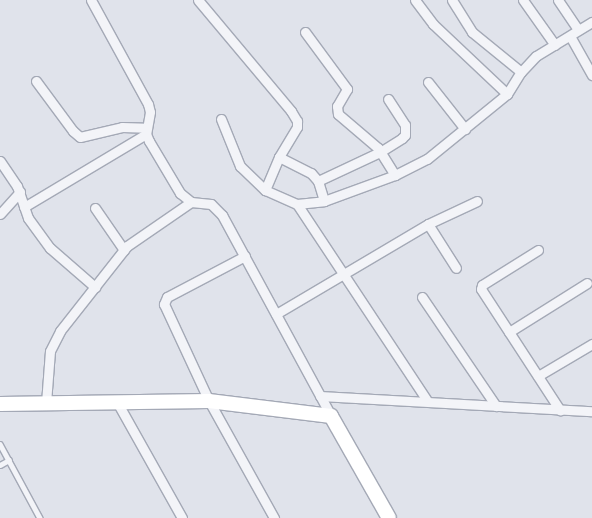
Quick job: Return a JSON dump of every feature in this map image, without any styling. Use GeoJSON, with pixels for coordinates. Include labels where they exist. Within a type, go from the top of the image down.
{"type":"FeatureCollection","features":[{"type":"Feature","properties":{"kind":"main road"},"geometry":{"type":"LineString","coordinates":[[0,404],[209,401],[331,416],[389,518]]}},
{"type":"Feature","properties":{"kind":"street"},"geometry":{"type":"LineString","coordinates":[[91,0],[148,104],[150,112],[146,131],[180,193],[191,202],[211,204],[217,208],[245,256],[331,416]]}},
{"type":"Feature","properties":{"kind":"street"},"geometry":{"type":"LineString","coordinates":[[198,0],[295,115],[297,127],[279,157],[265,190]]}},
{"type":"Feature","properties":{"kind":"street"},"geometry":{"type":"LineString","coordinates":[[415,0],[433,24],[507,94]]}},
{"type":"Feature","properties":{"kind":"street"},"geometry":{"type":"LineString","coordinates":[[452,0],[472,32],[521,72]]}},
{"type":"Feature","properties":{"kind":"street"},"geometry":{"type":"LineString","coordinates":[[523,0],[555,45]]}},
{"type":"Feature","properties":{"kind":"street"},"geometry":{"type":"LineString","coordinates":[[558,0],[578,30]]}},
{"type":"Feature","properties":{"kind":"street"},"geometry":{"type":"LineString","coordinates":[[221,119],[240,166],[265,190],[297,204],[324,201],[395,175],[427,159],[507,94],[521,72],[536,56],[592,22]]}},
{"type":"Feature","properties":{"kind":"street"},"geometry":{"type":"LineString","coordinates":[[305,32],[347,89],[337,106],[338,114],[380,152],[395,175]]}},
{"type":"Feature","properties":{"kind":"street"},"geometry":{"type":"LineString","coordinates":[[570,36],[592,76]]}},
{"type":"Feature","properties":{"kind":"street"},"geometry":{"type":"LineString","coordinates":[[36,81],[73,132],[80,137],[122,127],[146,131]]}},
{"type":"Feature","properties":{"kind":"street"},"geometry":{"type":"LineString","coordinates":[[428,82],[465,129]]}},
{"type":"Feature","properties":{"kind":"street"},"geometry":{"type":"LineString","coordinates":[[318,181],[380,152],[405,135],[405,125],[388,99]]}},
{"type":"Feature","properties":{"kind":"street"},"geometry":{"type":"LineString","coordinates":[[24,207],[146,131]]}},
{"type":"Feature","properties":{"kind":"street"},"geometry":{"type":"LineString","coordinates":[[279,157],[311,173],[318,181],[324,201]]}},
{"type":"Feature","properties":{"kind":"street"},"geometry":{"type":"LineString","coordinates":[[0,161],[20,192],[28,218],[50,248],[95,287]]}},
{"type":"Feature","properties":{"kind":"street"},"geometry":{"type":"LineString","coordinates":[[0,214],[20,192]]}},
{"type":"Feature","properties":{"kind":"street"},"geometry":{"type":"LineString","coordinates":[[276,314],[428,224],[477,201]]}},
{"type":"Feature","properties":{"kind":"street"},"geometry":{"type":"LineString","coordinates":[[46,403],[49,364],[54,341],[124,250],[191,202]]}},
{"type":"Feature","properties":{"kind":"street"},"geometry":{"type":"LineString","coordinates":[[297,204],[345,273],[428,402]]}},
{"type":"Feature","properties":{"kind":"street"},"geometry":{"type":"LineString","coordinates":[[95,208],[124,250]]}},
{"type":"Feature","properties":{"kind":"street"},"geometry":{"type":"LineString","coordinates":[[428,224],[456,268]]}},
{"type":"Feature","properties":{"kind":"street"},"geometry":{"type":"LineString","coordinates":[[538,250],[482,285],[482,293],[560,410]]}},
{"type":"Feature","properties":{"kind":"street"},"geometry":{"type":"LineString","coordinates":[[245,256],[164,300],[209,401],[274,518]]}},
{"type":"Feature","properties":{"kind":"street"},"geometry":{"type":"LineString","coordinates":[[508,332],[586,283]]}},
{"type":"Feature","properties":{"kind":"street"},"geometry":{"type":"LineString","coordinates":[[422,297],[496,406]]}},
{"type":"Feature","properties":{"kind":"street"},"geometry":{"type":"LineString","coordinates":[[538,376],[592,344]]}},
{"type":"Feature","properties":{"kind":"street"},"geometry":{"type":"LineString","coordinates":[[320,396],[592,411]]}},
{"type":"Feature","properties":{"kind":"street"},"geometry":{"type":"LineString","coordinates":[[117,402],[182,518]]}},
{"type":"Feature","properties":{"kind":"lane"},"geometry":{"type":"LineString","coordinates":[[0,444],[40,518]]}},
{"type":"Feature","properties":{"kind":"lane"},"geometry":{"type":"LineString","coordinates":[[0,465],[9,460]]}}]}
